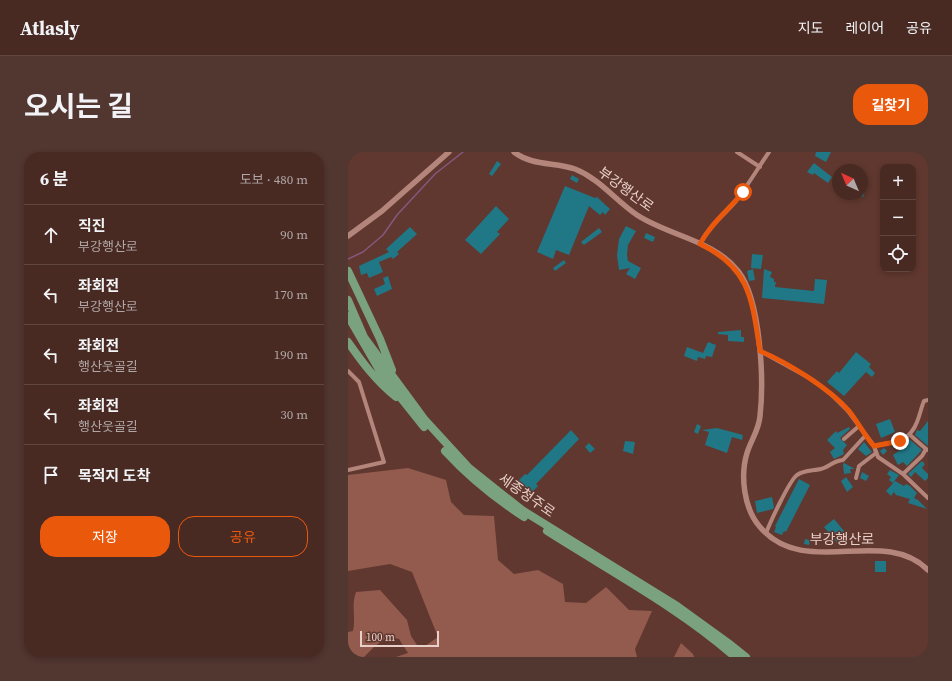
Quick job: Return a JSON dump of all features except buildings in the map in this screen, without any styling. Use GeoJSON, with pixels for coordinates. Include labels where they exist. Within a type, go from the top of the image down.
{"type":"FeatureCollection","features":[{"type":"Feature","properties":{"kind":"highway"},"geometry":{"type":"LineString","coordinates":[[349,274],[380,339],[396,380]]}},
{"type":"Feature","properties":{"kind":"highway","name":"세종청주로"},"geometry":{"type":"LineString","coordinates":[[348,300],[364,337],[425,420],[469,468],[522,510],[677,606],[746,657]]}},
{"type":"Feature","properties":{"kind":"highway","name":"세종청주로"},"geometry":{"type":"LineString","coordinates":[[348,316],[382,373],[405,404],[459,466],[501,502],[671,609],[735,657]]}},
{"type":"Feature","properties":{"kind":"highway"},"geometry":{"type":"LineString","coordinates":[[348,342],[384,387],[405,404]]}},
{"type":"Feature","properties":{"kind":"street"},"geometry":{"type":"LineString","coordinates":[[348,236],[382,211],[449,152]]}},
{"type":"Feature","properties":{"kind":"street","name":"부강행산로"},"geometry":{"type":"LineString","coordinates":[[514,152],[530,161],[575,170],[599,183],[637,215],[711,249],[732,265],[742,277],[751,300],[760,351],[760,417],[745,460],[744,483],[749,508],[754,519],[766,533],[786,545],[809,552],[872,551],[898,554],[916,561],[928,570]]}},
{"type":"Feature","properties":{"kind":"street"},"geometry":{"type":"LineString","coordinates":[[737,152],[760,167]]}},
{"type":"Feature","properties":{"kind":"street"},"geometry":{"type":"LineString","coordinates":[[700,244],[713,223],[735,202],[769,152]]}},
{"type":"Feature","properties":{"kind":"street"},"geometry":{"type":"LineString","coordinates":[[760,351],[818,384],[848,411],[865,436],[874,446],[878,457],[904,474],[928,498]]}},
{"type":"Feature","properties":{"kind":"street"},"geometry":{"type":"LineString","coordinates":[[348,370],[359,382],[384,462],[348,470]]}},
{"type":"Feature","properties":{"kind":"street"},"geometry":{"type":"LineString","coordinates":[[874,446],[900,441],[910,435],[917,422],[924,401],[928,400]]}},
{"type":"Feature","properties":{"kind":"street"},"geometry":{"type":"LineString","coordinates":[[844,440],[859,426]]}},
{"type":"Feature","properties":{"kind":"street"},"geometry":{"type":"LineString","coordinates":[[904,474],[927,449],[910,435]]}},
{"type":"Feature","properties":{"kind":"street"},"geometry":{"type":"LineString","coordinates":[[766,533],[789,484],[796,476],[811,470],[826,467],[835,461],[843,460],[865,436]]}},
{"type":"Feature","properties":{"kind":"street"},"geometry":{"type":"LineString","coordinates":[[856,478],[859,466],[876,452]]}},
{"type":"Feature","properties":{"kind":"shaded area"},"geometry":{"type":"Polygon","coordinates":[[[408,468],[446,480],[451,502],[464,515],[494,516],[498,560],[514,574],[538,570],[563,584],[565,602],[586,603],[606,587],[629,610],[652,611],[635,649],[637,657],[396,657],[408,653],[399,639],[388,637],[375,646],[364,657],[348,657],[348,632],[353,631],[354,602],[356,592],[380,590],[407,620],[411,636],[417,645],[425,646],[438,637],[412,572],[390,564],[348,571],[348,475],[408,468]]]}},
{"type":"Feature","properties":{"kind":"shaded area"},"geometry":{"type":"Polygon","coordinates":[[[681,643],[693,654],[694,657],[674,657],[681,643]]]}},
{"type":"Feature","properties":{"kind":"waterway"},"geometry":{"type":"LineString","coordinates":[[348,259],[363,252],[383,235],[397,215],[435,174],[463,152]]}},
{"type":"Feature","properties":{"kind":"route"},"geometry":{"type":"LineString","coordinates":[[743,192],[735,202],[713,223],[700,244],[711,249],[732,265],[742,277],[751,300],[760,351],[813,380],[832,395],[848,411],[865,436],[874,446],[900,441]]}}]}
